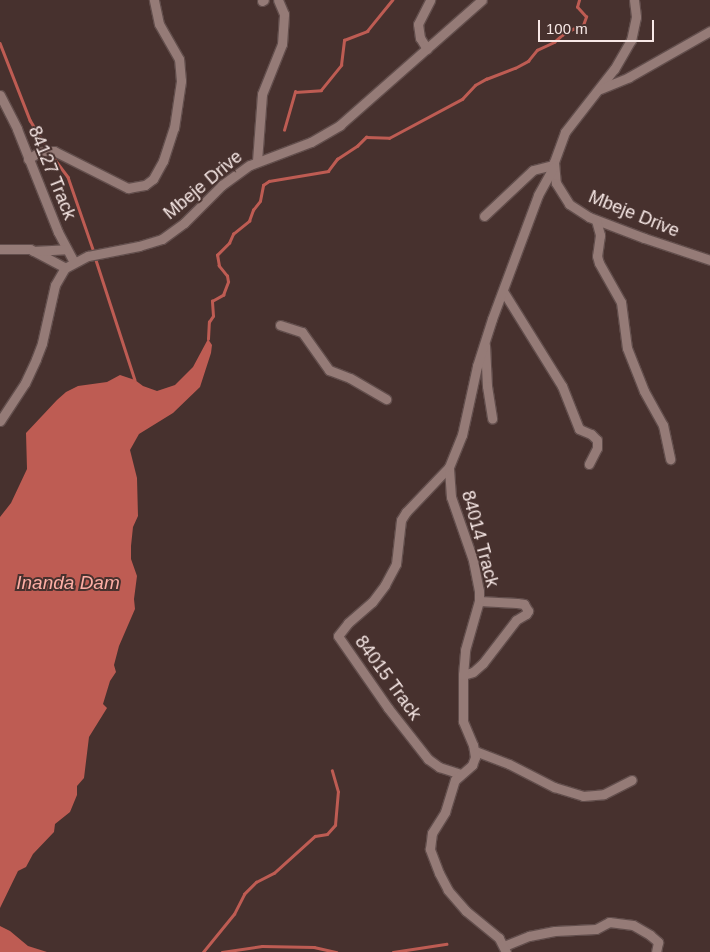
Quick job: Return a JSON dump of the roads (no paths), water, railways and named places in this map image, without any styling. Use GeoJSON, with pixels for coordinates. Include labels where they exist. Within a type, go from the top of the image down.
{"type":"FeatureCollection","features":[{"type":"Feature","properties":{"kind":"street"},"geometry":{"type":"LineString","coordinates":[[28,159],[41,151],[54,151],[128,188],[146,185],[153,179],[159,171],[172,135],[181,81],[179,59],[159,24],[154,0]]}},
{"type":"Feature","properties":{"kind":"street"},"geometry":{"type":"LineString","coordinates":[[257,161],[262,94],[282,44],[284,14],[278,0]]}},
{"type":"Feature","properties":{"kind":"street"},"geometry":{"type":"LineString","coordinates":[[427,49],[420,38],[418,24],[430,0]]}},
{"type":"Feature","properties":{"kind":"street","name":"Mbeje Drive"},"geometry":{"type":"LineString","coordinates":[[0,421],[25,383],[36,359],[42,343],[55,285],[65,268],[88,256],[139,246],[162,239],[184,223],[222,185],[257,161],[311,142],[340,125],[482,0]]}},
{"type":"Feature","properties":{"kind":"street"},"geometry":{"type":"LineString","coordinates":[[484,216],[533,170],[553,166],[558,145],[565,132],[622,58],[631,40],[636,17],[634,0]]}},
{"type":"Feature","properties":{"kind":"street"},"geometry":{"type":"LineString","coordinates":[[599,89],[629,77],[710,31]]}},
{"type":"Feature","properties":{"kind":"street","name":"84127 Track"},"geometry":{"type":"LineString","coordinates":[[0,95],[18,129],[28,159],[66,249],[74,262]]}},
{"type":"Feature","properties":{"kind":"street","name":"Mbeje Drive"},"geometry":{"type":"LineString","coordinates":[[553,166],[556,183],[564,199],[577,210],[596,220],[710,260]]}},
{"type":"Feature","properties":{"kind":"street","name":"84014 Track"},"geometry":{"type":"LineString","coordinates":[[475,751],[464,721],[462,675],[466,650],[479,601],[472,560],[451,497],[449,467],[462,435],[485,342],[538,195],[553,166]]}},
{"type":"Feature","properties":{"kind":"street"},"geometry":{"type":"LineString","coordinates":[[596,220],[600,241],[599,263],[621,302],[628,353],[644,391],[663,425],[670,459]]}},
{"type":"Feature","properties":{"kind":"street"},"geometry":{"type":"LineString","coordinates":[[0,249],[25,248],[65,268]]}},
{"type":"Feature","properties":{"kind":"street"},"geometry":{"type":"LineString","coordinates":[[33,251],[66,249]]}},
{"type":"Feature","properties":{"kind":"street"},"geometry":{"type":"LineString","coordinates":[[503,292],[562,386],[579,429],[591,434],[597,440],[597,448],[589,464]]}},
{"type":"Feature","properties":{"kind":"street"},"geometry":{"type":"LineString","coordinates":[[280,325],[302,332],[329,370],[350,378],[386,399]]}},
{"type":"Feature","properties":{"kind":"street"},"geometry":{"type":"LineString","coordinates":[[485,342],[487,386],[492,419]]}},
{"type":"Feature","properties":{"kind":"street","name":"84015 Track"},"geometry":{"type":"LineString","coordinates":[[449,467],[401,520],[396,564],[385,586],[372,602],[348,623],[338,636],[384,702],[428,759],[439,766],[460,774]]}},
{"type":"Feature","properties":{"kind":"street"},"geometry":{"type":"LineString","coordinates":[[462,675],[473,672],[483,664],[516,620],[526,614],[528,610],[524,604],[479,601]]}},
{"type":"Feature","properties":{"kind":"street"},"geometry":{"type":"LineString","coordinates":[[632,780],[604,794],[583,796],[554,787],[509,764],[475,751],[472,765],[460,774],[456,780],[445,812],[432,833],[430,849],[443,882],[456,901],[498,938],[505,949],[529,936],[556,931],[596,929],[609,922],[633,925],[650,935],[658,942],[656,952]]}},
{"type":"Feature","properties":{"kind":"water","name":"Inanda Dam"},"geometry":{"type":"Polygon","coordinates":[[[208,339],[212,345],[211,353],[200,387],[173,413],[139,434],[130,450],[137,478],[138,516],[133,527],[131,546],[131,559],[137,576],[134,599],[135,609],[119,646],[114,665],[116,672],[110,681],[103,704],[107,708],[89,737],[84,778],[77,786],[77,795],[70,812],[55,824],[54,832],[33,854],[26,867],[18,871],[0,908],[0,517],[11,503],[27,469],[26,433],[57,400],[66,392],[78,386],[107,382],[120,375],[157,391],[175,385],[193,367],[208,339]]]}},
{"type":"Feature","properties":{"kind":"water"},"geometry":{"type":"Polygon","coordinates":[[[0,926],[10,931],[28,946],[47,952],[0,952],[0,926]]]}},
{"type":"Feature","properties":{"kind":"waterway"},"geometry":{"type":"LineString","coordinates":[[284,130],[295,92],[321,90],[341,65],[344,40],[367,31],[392,0]]}},
{"type":"Feature","properties":{"kind":"waterway"},"geometry":{"type":"LineString","coordinates":[[208,339],[209,322],[213,316],[212,301],[223,295],[228,282],[227,276],[219,266],[217,255],[229,243],[233,234],[249,221],[253,210],[260,201],[263,185],[269,181],[328,171],[337,159],[357,146],[366,137],[389,138],[462,99],[475,85],[528,61],[537,50],[554,42],[573,29],[582,28],[586,17],[577,7],[579,0]]}},
{"type":"Feature","properties":{"kind":"waterway"},"geometry":{"type":"LineString","coordinates":[[0,43],[30,120],[47,148]]}},
{"type":"Feature","properties":{"kind":"waterway"},"geometry":{"type":"LineString","coordinates":[[50,153],[68,177],[94,252]]}},
{"type":"Feature","properties":{"kind":"waterway"},"geometry":{"type":"LineString","coordinates":[[95,257],[135,380]]}},
{"type":"Feature","properties":{"kind":"waterway"},"geometry":{"type":"LineString","coordinates":[[203,952],[234,914],[244,894],[256,882],[274,873],[315,836],[327,834],[335,825],[338,792],[332,771]]}},
{"type":"Feature","properties":{"kind":"waterway"},"geometry":{"type":"LineString","coordinates":[[393,952],[446,944]]}},
{"type":"Feature","properties":{"kind":"waterway"},"geometry":{"type":"LineString","coordinates":[[222,952],[262,946],[314,947],[336,952]]}}]}
